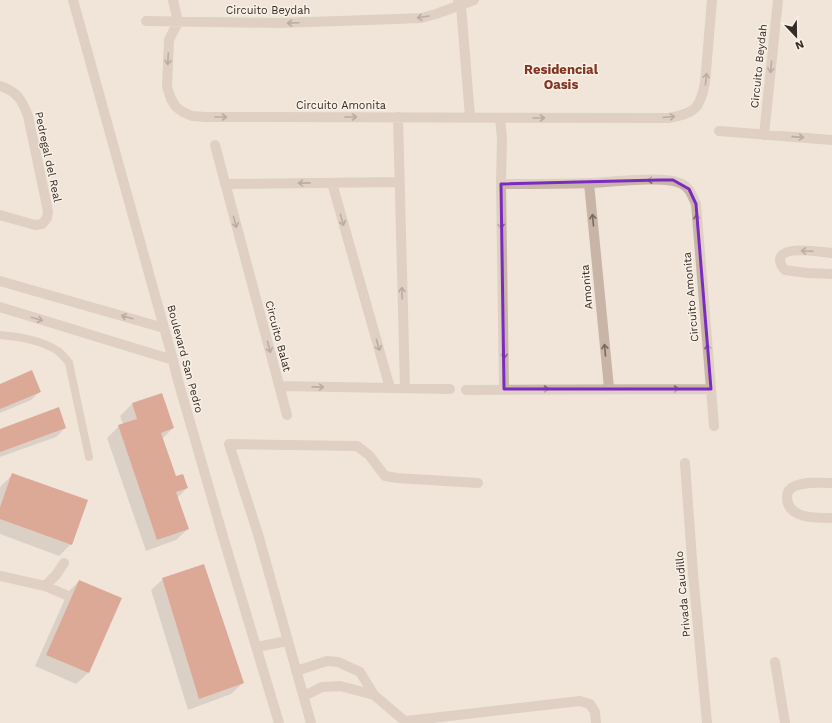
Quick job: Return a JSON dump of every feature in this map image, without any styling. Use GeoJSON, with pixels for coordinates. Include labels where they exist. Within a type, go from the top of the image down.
{"type":"FeatureCollection","features":[{"type":"Feature","properties":{"kind":"street","name":"Boulevard San Pedro"},"geometry":{"type":"LineString","coordinates":[[73,0],[224,540],[279,723]]}},
{"type":"Feature","properties":{"kind":"street"},"geometry":{"type":"LineString","coordinates":[[173,0],[178,22]]}},
{"type":"Feature","properties":{"kind":"street","name":"Circuito Beydah"},"geometry":{"type":"LineString","coordinates":[[146,21],[279,23],[421,18],[436,14],[459,3],[474,0]]}},
{"type":"Feature","properties":{"kind":"street","name":"Circuito Amonita"},"geometry":{"type":"LineString","coordinates":[[178,22],[169,40],[167,87],[176,107],[192,116],[669,118],[690,113],[699,106],[703,96],[706,83],[712,0]]}},
{"type":"Feature","properties":{"kind":"street","name":"Circuito Beydah"},"geometry":{"type":"LineString","coordinates":[[764,135],[778,0]]}},
{"type":"Feature","properties":{"kind":"street"},"geometry":{"type":"LineString","coordinates":[[459,3],[470,117]]}},
{"type":"Feature","properties":{"kind":"street","name":"Pedregal del Real"},"geometry":{"type":"LineString","coordinates":[[0,86],[17,94],[23,103],[28,116],[48,211],[47,218],[42,224],[35,225],[0,215]]}},
{"type":"Feature","properties":{"kind":"street"},"geometry":{"type":"LineString","coordinates":[[398,117],[405,388]]}},
{"type":"Feature","properties":{"kind":"street"},"geometry":{"type":"LineString","coordinates":[[500,118],[502,138],[501,184],[504,389]]}},
{"type":"Feature","properties":{"kind":"street"},"geometry":{"type":"LineString","coordinates":[[719,131],[832,140]]}},
{"type":"Feature","properties":{"kind":"street","name":"Circuito Balat"},"geometry":{"type":"LineString","coordinates":[[215,145],[279,386],[450,389]]}},
{"type":"Feature","properties":{"kind":"street","name":"Circuito Amonita"},"geometry":{"type":"LineString","coordinates":[[501,184],[673,180],[689,189],[696,204],[714,426]]}},
{"type":"Feature","properties":{"kind":"street"},"geometry":{"type":"LineString","coordinates":[[225,184],[400,182]]}},
{"type":"Feature","properties":{"kind":"street"},"geometry":{"type":"LineString","coordinates":[[332,183],[390,388]]}},
{"type":"Feature","properties":{"kind":"street","name":"Amonita"},"geometry":{"type":"LineString","coordinates":[[590,183],[609,388]]}},
{"type":"Feature","properties":{"kind":"street"},"geometry":{"type":"LineString","coordinates":[[832,253],[790,251],[783,253],[780,260],[781,266],[785,270],[832,274]]}},
{"type":"Feature","properties":{"kind":"street"},"geometry":{"type":"LineString","coordinates":[[0,281],[164,328]]}},
{"type":"Feature","properties":{"kind":"street"},"geometry":{"type":"LineString","coordinates":[[0,307],[173,360]]}},
{"type":"Feature","properties":{"kind":"street"},"geometry":{"type":"LineString","coordinates":[[279,386],[287,415]]}},
{"type":"Feature","properties":{"kind":"street"},"geometry":{"type":"LineString","coordinates":[[466,390],[711,388]]}},
{"type":"Feature","properties":{"kind":"street"},"geometry":{"type":"LineString","coordinates":[[311,723],[258,534],[229,444],[357,446],[369,455],[385,476],[397,478],[478,482]]}},
{"type":"Feature","properties":{"kind":"street","name":"Privada Caudillo"},"geometry":{"type":"LineString","coordinates":[[685,463],[693,573],[707,723]]}},
{"type":"Feature","properties":{"kind":"street"},"geometry":{"type":"LineString","coordinates":[[832,483],[812,482],[793,486],[788,490],[786,496],[789,508],[793,513],[832,518]]}},
{"type":"Feature","properties":{"kind":"street"},"geometry":{"type":"LineString","coordinates":[[45,586],[64,564]]}},
{"type":"Feature","properties":{"kind":"street"},"geometry":{"type":"LineString","coordinates":[[0,576],[45,586],[66,595]]}},
{"type":"Feature","properties":{"kind":"street"},"geometry":{"type":"LineString","coordinates":[[257,647],[287,641]]}},
{"type":"Feature","properties":{"kind":"street"},"geometry":{"type":"LineString","coordinates":[[296,671],[327,661],[338,662],[360,672],[374,695],[407,722],[580,701],[590,704],[595,712],[596,723]]}},
{"type":"Feature","properties":{"kind":"street"},"geometry":{"type":"LineString","coordinates":[[775,662],[785,723]]}},
{"type":"Feature","properties":{"kind":"street"},"geometry":{"type":"LineString","coordinates":[[304,696],[322,687],[340,686],[374,695]]}},
{"type":"Feature","properties":{"kind":"lane"},"geometry":{"type":"LineString","coordinates":[[0,335],[19,337],[45,344],[60,352],[69,363],[89,457]]}},
{"type":"Feature","properties":{"kind":"highlighted area"},"geometry":{"type":"Polygon","coordinates":[[[673,180],[689,189],[696,204],[711,389],[504,389],[501,184],[673,180]]]}},
{"type":"Feature","properties":{"kind":"building"},"geometry":{"type":"Polygon","coordinates":[[[32,370],[41,392],[0,409],[0,384],[32,370]]]}},
{"type":"Feature","properties":{"kind":"building"},"geometry":{"type":"Polygon","coordinates":[[[162,393],[174,428],[161,433],[176,476],[183,474],[188,488],[176,492],[189,529],[157,540],[118,425],[137,419],[132,403],[162,393]]]}},
{"type":"Feature","properties":{"kind":"building"},"geometry":{"type":"Polygon","coordinates":[[[59,407],[66,428],[0,452],[0,429],[59,407]]]}},
{"type":"Feature","properties":{"kind":"building"},"geometry":{"type":"Polygon","coordinates":[[[12,473],[88,500],[72,545],[0,519],[0,507],[12,473]]]}},
{"type":"Feature","properties":{"kind":"building"},"geometry":{"type":"Polygon","coordinates":[[[204,564],[244,683],[199,699],[162,578],[204,564]]]}},
{"type":"Feature","properties":{"kind":"building"},"geometry":{"type":"Polygon","coordinates":[[[79,580],[122,598],[89,673],[46,655],[79,580]]]}},
{"type":"Feature","properties":{"kind":"district","name":"Residencial Oasis"},"geometry":{"type":"Point","coordinates":[561,76]}}]}
